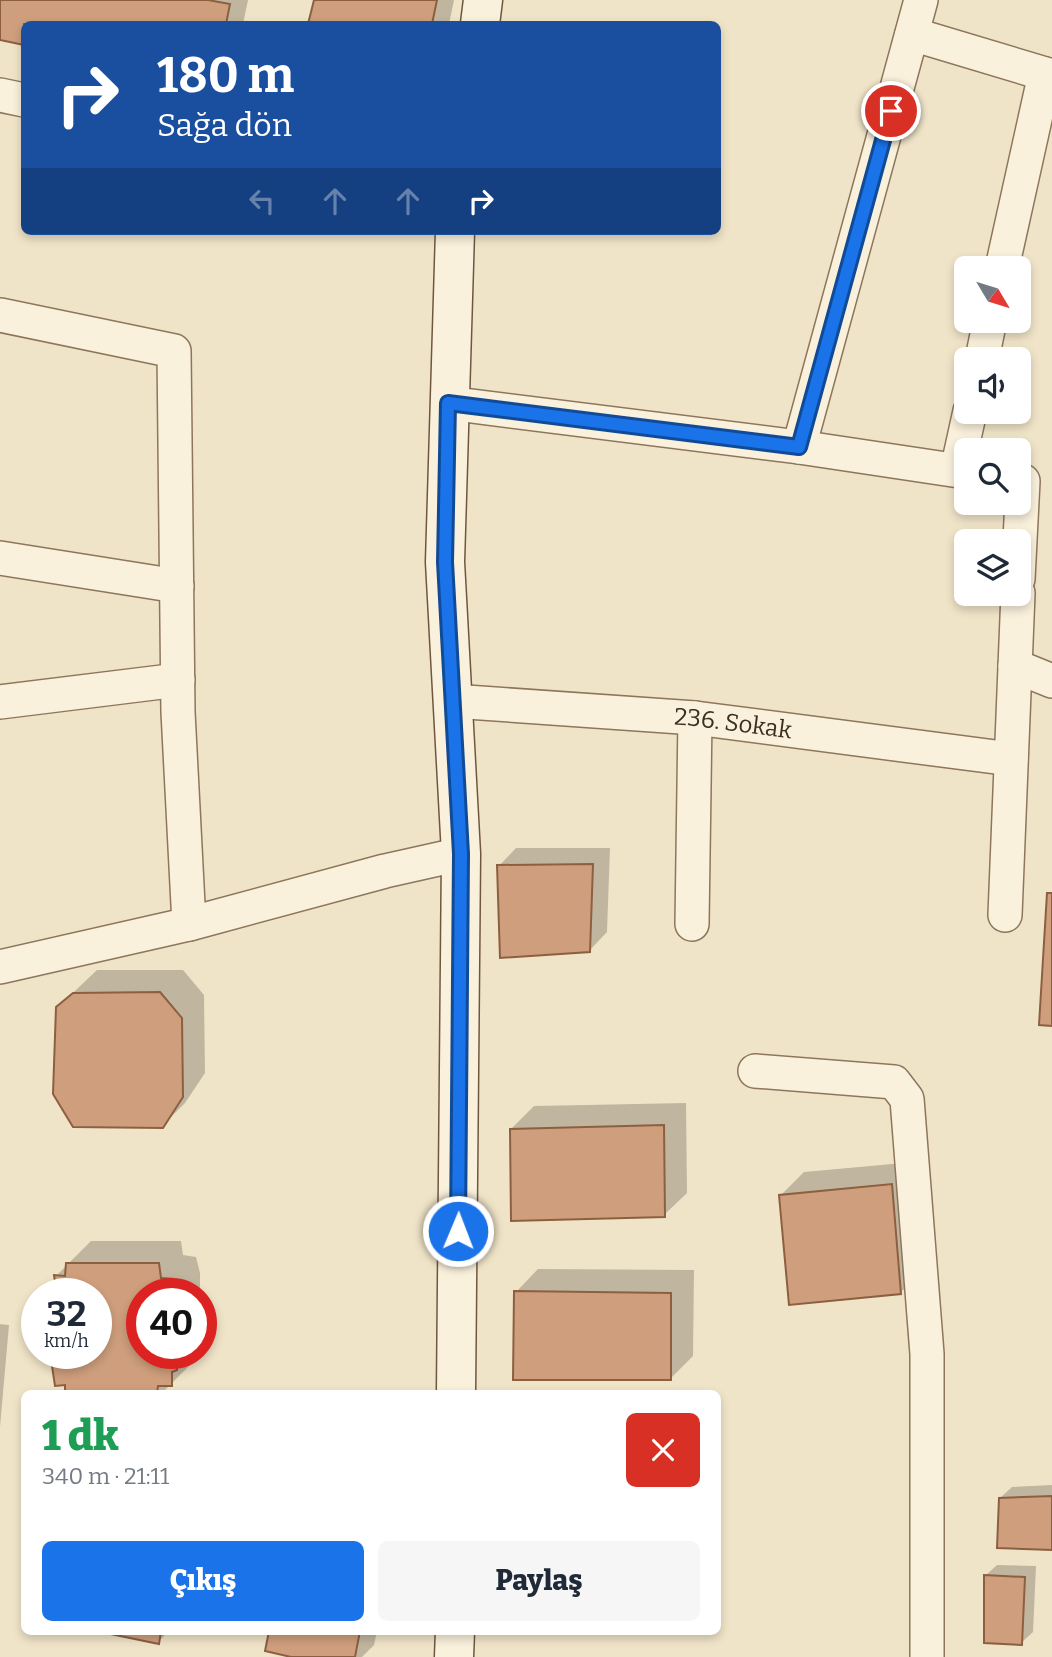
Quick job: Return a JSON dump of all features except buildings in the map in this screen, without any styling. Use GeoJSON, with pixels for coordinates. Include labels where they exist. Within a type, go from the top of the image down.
{"type":"FeatureCollection","features":[{"type":"Feature","properties":{"kind":"street"},"geometry":{"type":"LineString","coordinates":[[480,21],[483,0]]}},
{"type":"Feature","properties":{"kind":"street"},"geometry":{"type":"LineString","coordinates":[[799,447],[921,0]]}},
{"type":"Feature","properties":{"kind":"street"},"geometry":{"type":"LineString","coordinates":[[912,34],[1049,75],[1005,256]]}},
{"type":"Feature","properties":{"kind":"street"},"geometry":{"type":"LineString","coordinates":[[0,95],[21,99]]}},
{"type":"Feature","properties":{"kind":"street"},"geometry":{"type":"LineString","coordinates":[[455,235],[445,562],[461,854],[456,1390]]}},
{"type":"Feature","properties":{"kind":"street"},"geometry":{"type":"LineString","coordinates":[[0,315],[174,351],[178,680],[189,924]]}},
{"type":"Feature","properties":{"kind":"street"},"geometry":{"type":"LineString","coordinates":[[448,403],[799,447],[954,470]]}},
{"type":"Feature","properties":{"kind":"street"},"geometry":{"type":"LineString","coordinates":[[0,558],[177,586]]}},
{"type":"Feature","properties":{"kind":"street"},"geometry":{"type":"LineString","coordinates":[[1005,915],[1017,606]]}},
{"type":"Feature","properties":{"kind":"street"},"geometry":{"type":"LineString","coordinates":[[1015,666],[1052,681]]}},
{"type":"Feature","properties":{"kind":"street"},"geometry":{"type":"LineString","coordinates":[[0,702],[178,680]]}},
{"type":"Feature","properties":{"kind":"street","name":"236. Sokak"},"geometry":{"type":"LineString","coordinates":[[452,701],[695,718],[1011,759]]}},
{"type":"Feature","properties":{"kind":"street"},"geometry":{"type":"LineString","coordinates":[[692,924],[695,718]]}},
{"type":"Feature","properties":{"kind":"street"},"geometry":{"type":"LineString","coordinates":[[0,967],[189,924],[461,854]]}},
{"type":"Feature","properties":{"kind":"street"},"geometry":{"type":"LineString","coordinates":[[755,1071],[894,1082],[907,1099],[927,1354],[928,1657]]}},
{"type":"Feature","properties":{"kind":"street"},"geometry":{"type":"LineString","coordinates":[[454,1657],[455,1635]]}},
{"type":"Feature","properties":{"kind":"route"},"geometry":{"type":"LineString","coordinates":[[458,1231],[461,854],[445,562],[448,403],[799,447],[891,111]]}}]}
